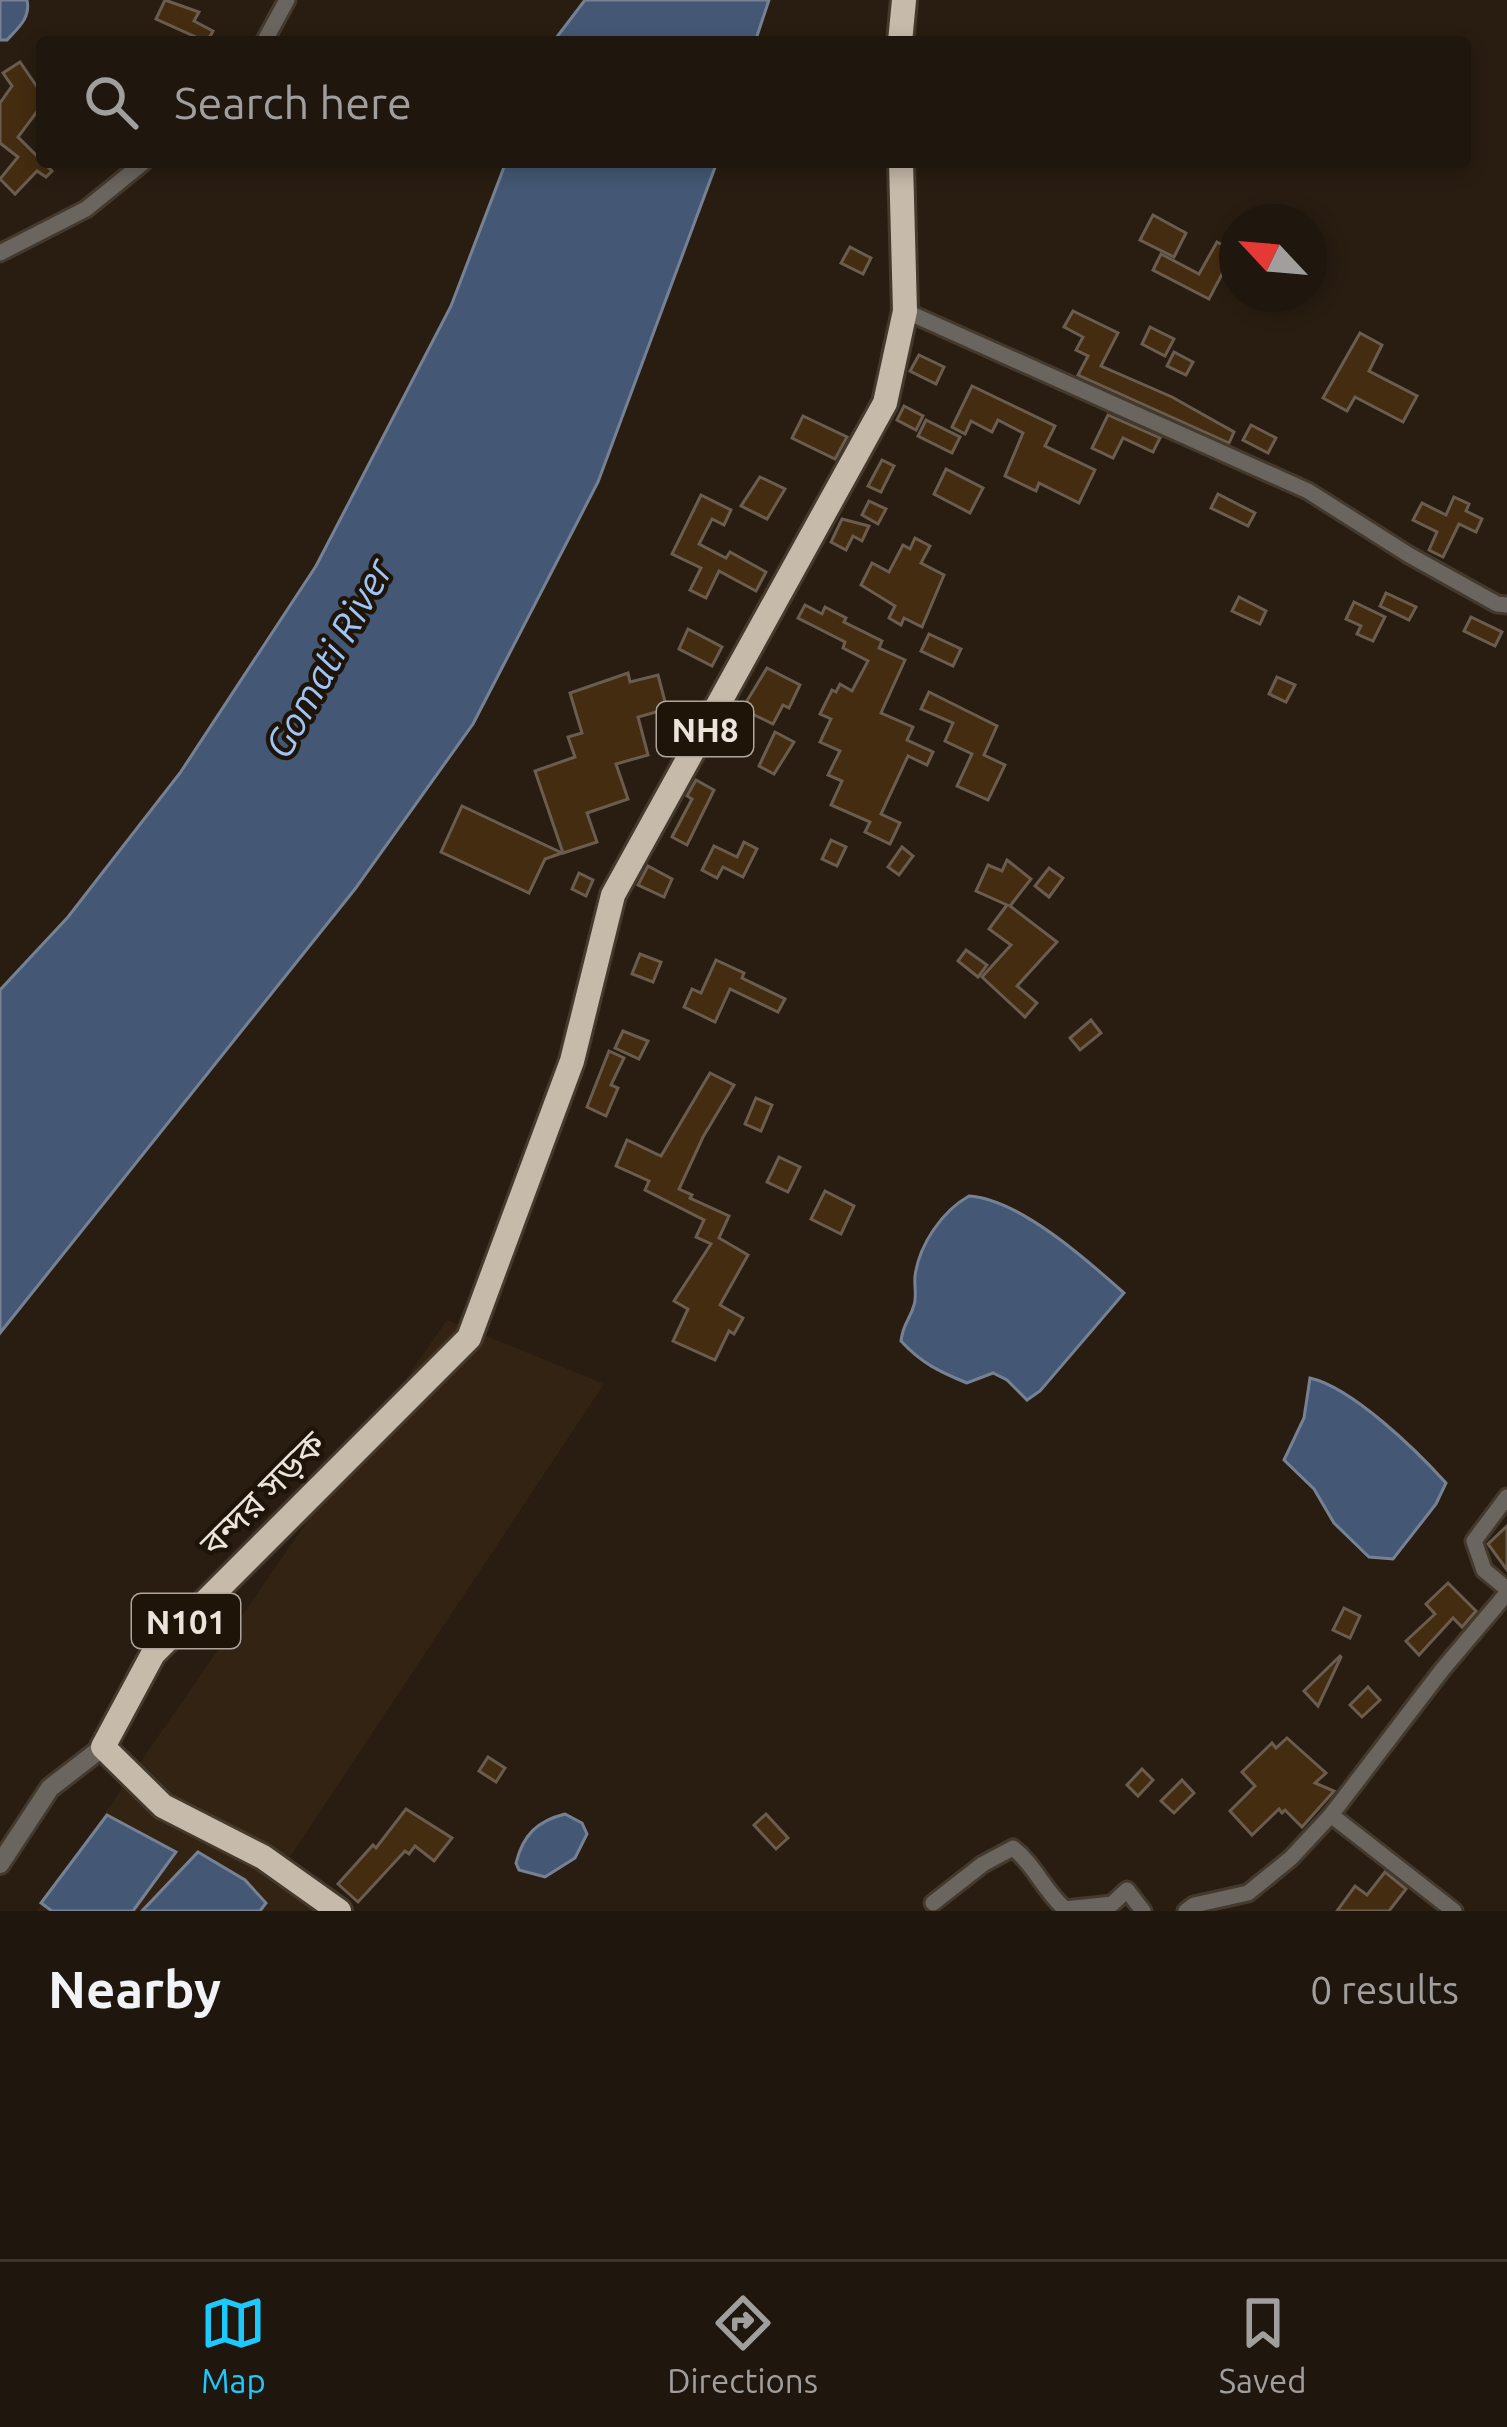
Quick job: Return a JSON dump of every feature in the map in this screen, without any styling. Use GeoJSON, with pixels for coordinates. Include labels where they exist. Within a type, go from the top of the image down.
{"type":"FeatureCollection","features":[{"type":"Feature","properties":{"kind":"highway"},"geometry":{"type":"LineString","coordinates":[[901,36],[904,0]]}},
{"type":"Feature","properties":{"kind":"highway","name":"NH8"},"geometry":{"type":"LineString","coordinates":[[485,1300],[572,1061],[613,895],[885,403],[905,310],[901,168]]}},
{"type":"Feature","properties":{"kind":"highway","name":"বন্দর সড়ক"},"geometry":{"type":"LineString","coordinates":[[104,1747],[152,1654],[470,1338],[485,1300]]}},
{"type":"Feature","properties":{"kind":"highway"},"geometry":{"type":"LineString","coordinates":[[104,1747],[163,1806],[263,1857],[340,1911]]}},
{"type":"Feature","properties":{"kind":"street"},"geometry":{"type":"LineString","coordinates":[[266,36],[287,0]]}},
{"type":"Feature","properties":{"kind":"street"},"geometry":{"type":"LineString","coordinates":[[0,253],[86,209],[137,168]]}},
{"type":"Feature","properties":{"kind":"street"},"geometry":{"type":"LineString","coordinates":[[905,310],[1308,491],[1409,555],[1497,604],[1507,605]]}},
{"type":"Feature","properties":{"kind":"street"},"geometry":{"type":"LineString","coordinates":[[1186,1911],[1248,1893],[1291,1858],[1331,1815],[1507,1592],[1484,1570],[1474,1541],[1507,1497]]}},
{"type":"Feature","properties":{"kind":"street"},"geometry":{"type":"LineString","coordinates":[[0,1864],[50,1788],[104,1747]]}},
{"type":"Feature","properties":{"kind":"street"},"geometry":{"type":"LineString","coordinates":[[1331,1815],[1454,1911]]}},
{"type":"Feature","properties":{"kind":"street"},"geometry":{"type":"LineString","coordinates":[[933,1903],[982,1864],[1013,1848],[1032,1866],[1045,1892],[1065,1909],[1112,1904],[1126,1890],[1143,1911]]}},
{"type":"Feature","properties":{"kind":"shaded area"},"geometry":{"type":"Polygon","coordinates":[[[447,1320],[604,1384],[285,1864],[338,1911],[37,1911],[447,1320]]]}},
{"type":"Feature","properties":{"kind":"water"},"geometry":{"type":"Polygon","coordinates":[[[0,0],[27,0],[25,17],[7,40],[0,40],[0,0]]]}},
{"type":"Feature","properties":{"kind":"water"},"geometry":{"type":"Polygon","coordinates":[[[585,0],[769,0],[757,36],[558,36],[585,0]]]}},
{"type":"Feature","properties":{"kind":"water","name":"Gomati River"},"geometry":{"type":"Polygon","coordinates":[[[504,168],[715,168],[598,482],[473,724],[355,889],[0,1333],[0,990],[68,917],[180,773],[316,566],[451,306],[504,168]]]}},
{"type":"Feature","properties":{"kind":"water"},"geometry":{"type":"Polygon","coordinates":[[[969,1196],[1030,1219],[1124,1293],[1027,1400],[993,1373],[967,1383],[948,1375],[901,1341],[914,1305],[917,1264],[927,1241],[950,1210],[969,1196]]]}},
{"type":"Feature","properties":{"kind":"water"},"geometry":{"type":"Polygon","coordinates":[[[1310,1378],[1364,1407],[1446,1483],[1436,1504],[1393,1559],[1369,1557],[1334,1523],[1314,1489],[1284,1460],[1304,1418],[1310,1378]]]}},
{"type":"Feature","properties":{"kind":"water"},"geometry":{"type":"Polygon","coordinates":[[[565,1814],[582,1823],[587,1834],[575,1858],[545,1877],[519,1870],[516,1863],[527,1837],[539,1825],[565,1814]]]}},
{"type":"Feature","properties":{"kind":"water"},"geometry":{"type":"Polygon","coordinates":[[[107,1815],[176,1852],[133,1911],[52,1911],[41,1903],[107,1815]]]}},
{"type":"Feature","properties":{"kind":"water"},"geometry":{"type":"Polygon","coordinates":[[[198,1852],[245,1880],[266,1903],[260,1911],[142,1911],[198,1852]]]}},
{"type":"Feature","properties":{"kind":"building"},"geometry":{"type":"Polygon","coordinates":[[[165,0],[199,12],[194,21],[213,31],[210,36],[194,36],[156,19],[165,0]]]}},
{"type":"Feature","properties":{"kind":"building"},"geometry":{"type":"Polygon","coordinates":[[[20,62],[36,85],[36,113],[18,137],[36,155],[36,168],[52,171],[46,177],[37,171],[15,194],[0,179],[18,157],[0,143],[0,103],[12,86],[3,73],[20,62]]]}},
{"type":"Feature","properties":{"kind":"building"},"geometry":{"type":"Polygon","coordinates":[[[1153,215],[1186,233],[1174,257],[1140,240],[1153,215]]]}},
{"type":"Feature","properties":{"kind":"building"},"geometry":{"type":"Polygon","coordinates":[[[1219,243],[1219,280],[1209,299],[1153,270],[1161,254],[1199,274],[1219,243]]]}},
{"type":"Feature","properties":{"kind":"building"},"geometry":{"type":"Polygon","coordinates":[[[850,247],[871,258],[863,274],[841,263],[850,247]]]}},
{"type":"Feature","properties":{"kind":"building"},"geometry":{"type":"Polygon","coordinates":[[[1073,311],[1118,333],[1101,366],[1172,397],[1234,432],[1229,443],[1078,375],[1088,356],[1076,350],[1083,337],[1064,327],[1073,311]]]}},
{"type":"Feature","properties":{"kind":"building"},"geometry":{"type":"Polygon","coordinates":[[[1150,327],[1174,339],[1165,356],[1142,344],[1150,327]]]}},
{"type":"Feature","properties":{"kind":"building"},"geometry":{"type":"Polygon","coordinates":[[[1360,333],[1382,345],[1369,371],[1417,396],[1403,422],[1355,397],[1347,411],[1323,398],[1360,333]]]}},
{"type":"Feature","properties":{"kind":"building"},"geometry":{"type":"Polygon","coordinates":[[[1174,352],[1193,362],[1186,375],[1167,366],[1174,352]]]}},
{"type":"Feature","properties":{"kind":"building"},"geometry":{"type":"Polygon","coordinates":[[[919,355],[944,367],[936,384],[910,371],[919,355]]]}},
{"type":"Feature","properties":{"kind":"building"},"geometry":{"type":"Polygon","coordinates":[[[972,386],[1055,426],[1045,446],[1095,470],[1079,503],[1039,483],[1036,491],[1005,476],[1023,433],[998,420],[992,432],[971,421],[965,434],[952,427],[972,386]]]}},
{"type":"Feature","properties":{"kind":"building"},"geometry":{"type":"Polygon","coordinates":[[[904,406],[923,416],[916,430],[897,420],[904,406]]]}},
{"type":"Feature","properties":{"kind":"building"},"geometry":{"type":"Polygon","coordinates":[[[1108,415],[1160,438],[1153,452],[1123,438],[1113,458],[1092,448],[1108,415]]]}},
{"type":"Feature","properties":{"kind":"building"},"geometry":{"type":"Polygon","coordinates":[[[803,416],[847,437],[835,459],[792,438],[803,416]]]}},
{"type":"Feature","properties":{"kind":"building"},"geometry":{"type":"Polygon","coordinates":[[[926,420],[960,437],[952,453],[918,436],[926,420]]]}},
{"type":"Feature","properties":{"kind":"building"},"geometry":{"type":"Polygon","coordinates":[[[1251,425],[1276,438],[1268,453],[1243,440],[1251,425]]]}},
{"type":"Feature","properties":{"kind":"building"},"geometry":{"type":"Polygon","coordinates":[[[882,460],[894,466],[881,492],[868,486],[882,460]]]}},
{"type":"Feature","properties":{"kind":"building"},"geometry":{"type":"Polygon","coordinates":[[[946,469],[983,488],[970,513],[934,494],[946,469]]]}},
{"type":"Feature","properties":{"kind":"building"},"geometry":{"type":"Polygon","coordinates":[[[760,477],[785,489],[767,519],[741,506],[760,477]]]}},
{"type":"Feature","properties":{"kind":"building"},"geometry":{"type":"Polygon","coordinates":[[[1218,494],[1255,513],[1248,526],[1211,508],[1218,494]]]}},
{"type":"Feature","properties":{"kind":"building"},"geometry":{"type":"Polygon","coordinates":[[[701,495],[731,510],[724,525],[712,519],[699,544],[726,558],[730,552],[766,572],[756,591],[719,571],[706,598],[690,590],[701,568],[672,554],[701,495]]]}},
{"type":"Feature","properties":{"kind":"building"},"geometry":{"type":"Polygon","coordinates":[[[1454,497],[1469,504],[1466,511],[1482,519],[1476,532],[1459,524],[1443,557],[1429,550],[1437,532],[1413,520],[1422,503],[1446,515],[1454,497]]]}},
{"type":"Feature","properties":{"kind":"building"},"geometry":{"type":"Polygon","coordinates":[[[869,501],[886,509],[878,524],[862,515],[869,501]]]}},
{"type":"Feature","properties":{"kind":"building"},"geometry":{"type":"Polygon","coordinates":[[[842,519],[869,526],[862,541],[853,536],[846,550],[831,542],[842,519]]]}},
{"type":"Feature","properties":{"kind":"building"},"geometry":{"type":"Polygon","coordinates":[[[915,538],[930,546],[921,563],[944,575],[922,627],[904,618],[901,625],[889,618],[895,606],[861,585],[872,563],[889,572],[903,545],[910,549],[915,538]]]}},
{"type":"Feature","properties":{"kind":"building"},"geometry":{"type":"Polygon","coordinates":[[[1386,593],[1416,607],[1409,620],[1380,606],[1386,593]]]}},
{"type":"Feature","properties":{"kind":"building"},"geometry":{"type":"Polygon","coordinates":[[[1239,597],[1266,611],[1260,624],[1232,611],[1239,597]]]}},
{"type":"Feature","properties":{"kind":"building"},"geometry":{"type":"Polygon","coordinates":[[[1354,602],[1385,617],[1373,641],[1357,634],[1361,626],[1346,619],[1354,602]]]}},
{"type":"Feature","properties":{"kind":"building"},"geometry":{"type":"Polygon","coordinates":[[[805,605],[822,614],[825,607],[846,618],[844,622],[882,641],[879,648],[905,660],[881,713],[913,727],[907,740],[933,752],[927,765],[908,756],[881,814],[900,823],[890,844],[865,832],[870,822],[831,805],[842,781],[828,775],[840,751],[820,742],[831,719],[820,714],[840,684],[852,691],[868,661],[843,648],[845,642],[798,618],[805,605]]]}},
{"type":"Feature","properties":{"kind":"building"},"geometry":{"type":"Polygon","coordinates":[[[1471,617],[1502,632],[1495,646],[1464,631],[1471,617]]]}},
{"type":"Feature","properties":{"kind":"building"},"geometry":{"type":"Polygon","coordinates":[[[688,629],[722,647],[712,666],[679,649],[688,629]]]}},
{"type":"Feature","properties":{"kind":"building"},"geometry":{"type":"Polygon","coordinates":[[[929,634],[961,649],[953,666],[921,651],[929,634]]]}},
{"type":"Feature","properties":{"kind":"building"},"geometry":{"type":"Polygon","coordinates":[[[767,668],[800,685],[789,708],[783,705],[773,724],[742,709],[767,668]]]}},
{"type":"Feature","properties":{"kind":"building"},"geometry":{"type":"Polygon","coordinates":[[[628,673],[630,682],[658,675],[667,709],[638,717],[648,755],[616,764],[628,799],[587,813],[597,842],[563,853],[535,771],[575,757],[568,737],[582,733],[570,693],[628,673]]]}},
{"type":"Feature","properties":{"kind":"building"},"geometry":{"type":"Polygon","coordinates":[[[1277,677],[1295,685],[1286,702],[1269,694],[1277,677]]]}},
{"type":"Feature","properties":{"kind":"building"},"geometry":{"type":"Polygon","coordinates":[[[929,692],[997,726],[984,755],[1005,765],[988,800],[957,786],[972,754],[945,741],[953,723],[921,709],[929,692]]]}},
{"type":"Feature","properties":{"kind":"building"},"geometry":{"type":"Polygon","coordinates":[[[775,732],[794,742],[774,774],[759,766],[775,732]]]}},
{"type":"Feature","properties":{"kind":"building"},"geometry":{"type":"Polygon","coordinates":[[[696,780],[714,790],[687,845],[672,837],[692,799],[687,796],[696,780]]]}},
{"type":"Feature","properties":{"kind":"building"},"geometry":{"type":"Polygon","coordinates":[[[462,806],[562,853],[545,859],[529,893],[441,852],[462,806]]]}},
{"type":"Feature","properties":{"kind":"building"},"geometry":{"type":"Polygon","coordinates":[[[831,840],[846,847],[837,866],[822,859],[831,840]]]}},
{"type":"Feature","properties":{"kind":"building"},"geometry":{"type":"Polygon","coordinates":[[[744,842],[757,849],[743,877],[723,867],[717,878],[702,870],[714,846],[737,857],[744,842]]]}},
{"type":"Feature","properties":{"kind":"building"},"geometry":{"type":"Polygon","coordinates":[[[902,847],[913,856],[899,875],[888,867],[902,847]]]}},
{"type":"Feature","properties":{"kind":"building"},"geometry":{"type":"Polygon","coordinates":[[[1007,860],[1031,879],[1010,906],[1057,942],[1017,986],[1037,1003],[1025,1017],[982,977],[1011,945],[989,929],[1007,905],[976,891],[988,865],[1002,871],[1007,860]]]}},
{"type":"Feature","properties":{"kind":"building"},"geometry":{"type":"Polygon","coordinates":[[[648,866],[672,879],[664,897],[638,885],[648,866]]]}},
{"type":"Feature","properties":{"kind":"building"},"geometry":{"type":"Polygon","coordinates":[[[1049,868],[1063,878],[1049,897],[1035,886],[1049,868]]]}},
{"type":"Feature","properties":{"kind":"building"},"geometry":{"type":"Polygon","coordinates":[[[579,873],[593,880],[586,896],[572,889],[579,873]]]}},
{"type":"Feature","properties":{"kind":"building"},"geometry":{"type":"Polygon","coordinates":[[[966,950],[987,965],[978,977],[958,961],[966,950]]]}},
{"type":"Feature","properties":{"kind":"building"},"geometry":{"type":"Polygon","coordinates":[[[640,954],[661,962],[653,982],[632,974],[640,954]]]}},
{"type":"Feature","properties":{"kind":"building"},"geometry":{"type":"Polygon","coordinates":[[[716,960],[785,999],[778,1012],[730,989],[715,1022],[684,1007],[692,989],[701,993],[716,960]]]}},
{"type":"Feature","properties":{"kind":"building"},"geometry":{"type":"Polygon","coordinates":[[[1091,1020],[1101,1033],[1080,1050],[1070,1038],[1091,1020]]]}},
{"type":"Feature","properties":{"kind":"building"},"geometry":{"type":"Polygon","coordinates":[[[623,1031],[648,1041],[639,1059],[615,1048],[623,1031]]]}},
{"type":"Feature","properties":{"kind":"building"},"geometry":{"type":"Polygon","coordinates":[[[609,1051],[624,1058],[611,1085],[618,1088],[606,1116],[587,1107],[609,1051]]]}},
{"type":"Feature","properties":{"kind":"building"},"geometry":{"type":"Polygon","coordinates":[[[710,1073],[734,1085],[679,1189],[729,1216],[719,1238],[748,1255],[720,1305],[743,1318],[734,1334],[729,1331],[715,1360],[673,1341],[688,1309],[674,1301],[711,1244],[696,1237],[704,1220],[645,1190],[649,1181],[616,1166],[627,1140],[661,1156],[710,1073]]]}},
{"type":"Feature","properties":{"kind":"building"},"geometry":{"type":"Polygon","coordinates":[[[756,1098],[772,1105],[761,1131],[745,1124],[756,1098]]]}},
{"type":"Feature","properties":{"kind":"building"},"geometry":{"type":"Polygon","coordinates":[[[779,1157],[800,1167],[788,1192],[767,1182],[779,1157]]]}},
{"type":"Feature","properties":{"kind":"building"},"geometry":{"type":"Polygon","coordinates":[[[825,1191],[854,1206],[841,1234],[811,1219],[825,1191]]]}},
{"type":"Feature","properties":{"kind":"building"},"geometry":{"type":"Polygon","coordinates":[[[1507,1526],[1507,1570],[1488,1544],[1507,1526]]]}},
{"type":"Feature","properties":{"kind":"building"},"geometry":{"type":"Polygon","coordinates":[[[1448,1583],[1476,1611],[1462,1627],[1453,1618],[1419,1655],[1406,1641],[1435,1614],[1426,1604],[1448,1583]]]}},
{"type":"Feature","properties":{"kind":"building"},"geometry":{"type":"Polygon","coordinates":[[[1344,1608],[1360,1616],[1350,1638],[1333,1630],[1344,1608]]]}},
{"type":"Feature","properties":{"kind":"building"},"geometry":{"type":"Polygon","coordinates":[[[1341,1657],[1318,1706],[1304,1691],[1341,1657]]]}},
{"type":"Feature","properties":{"kind":"building"},"geometry":{"type":"Polygon","coordinates":[[[1368,1687],[1380,1700],[1362,1717],[1350,1705],[1368,1687]]]}},
{"type":"Feature","properties":{"kind":"building"},"geometry":{"type":"Polygon","coordinates":[[[1287,1738],[1326,1773],[1315,1783],[1334,1791],[1302,1827],[1279,1809],[1252,1835],[1230,1811],[1255,1786],[1242,1772],[1272,1743],[1276,1748],[1287,1738]]]}},
{"type":"Feature","properties":{"kind":"building"},"geometry":{"type":"Polygon","coordinates":[[[488,1757],[505,1768],[496,1782],[479,1771],[488,1757]]]}},
{"type":"Feature","properties":{"kind":"building"},"geometry":{"type":"Polygon","coordinates":[[[1142,1769],[1153,1780],[1138,1796],[1127,1785],[1142,1769]]]}},
{"type":"Feature","properties":{"kind":"building"},"geometry":{"type":"Polygon","coordinates":[[[1182,1780],[1194,1793],[1174,1813],[1161,1801],[1182,1780]]]}},
{"type":"Feature","properties":{"kind":"building"},"geometry":{"type":"Polygon","coordinates":[[[406,1809],[452,1838],[434,1861],[415,1846],[409,1854],[405,1851],[358,1902],[338,1884],[373,1845],[376,1848],[406,1809]]]}},
{"type":"Feature","properties":{"kind":"building"},"geometry":{"type":"Polygon","coordinates":[[[766,1814],[788,1838],[776,1849],[754,1825],[766,1814]]]}},
{"type":"Feature","properties":{"kind":"building"},"geometry":{"type":"Polygon","coordinates":[[[1385,1872],[1406,1889],[1389,1911],[1337,1911],[1355,1886],[1367,1895],[1385,1872]]]}}]}
